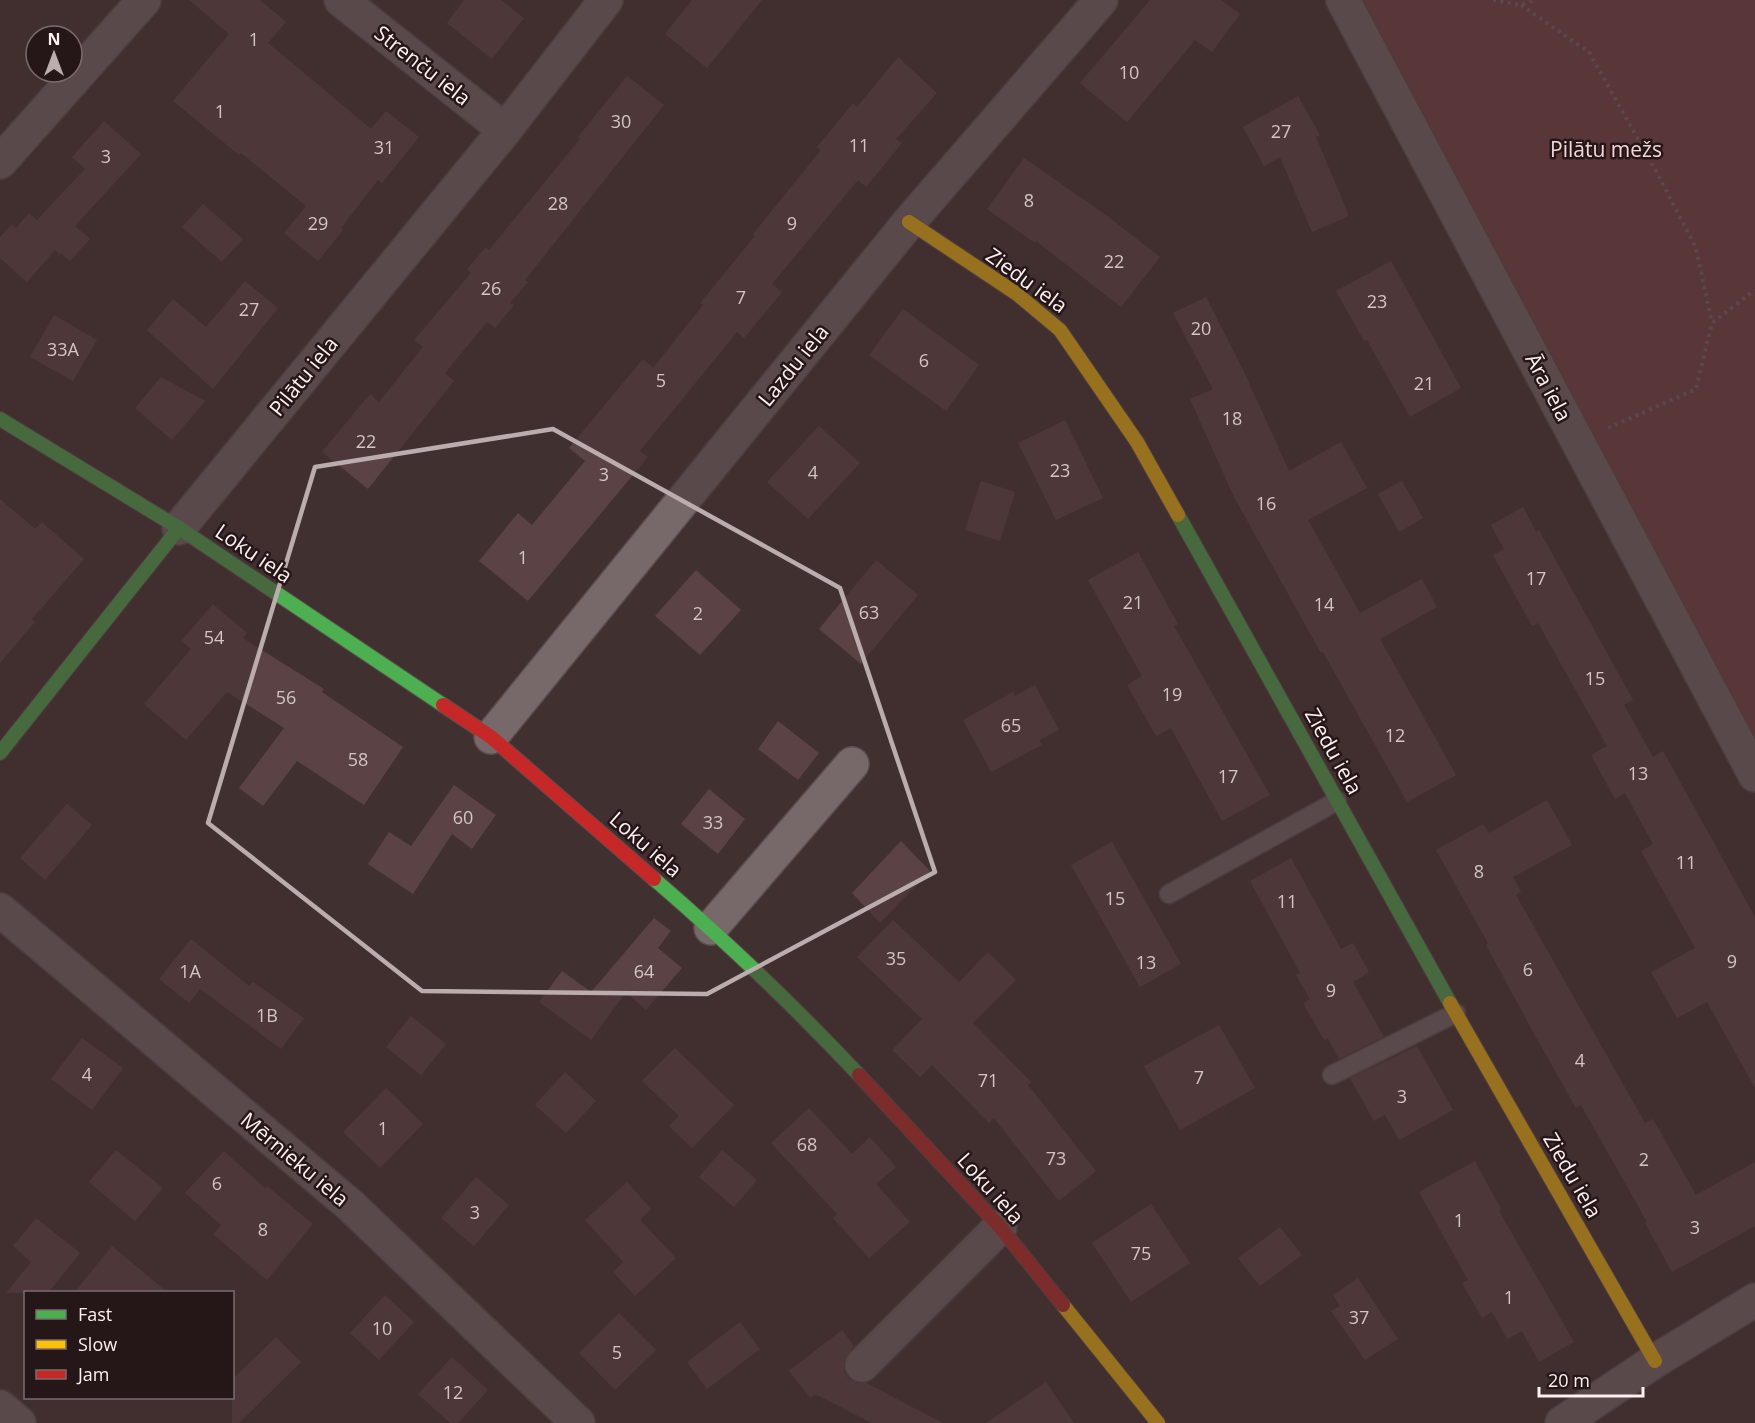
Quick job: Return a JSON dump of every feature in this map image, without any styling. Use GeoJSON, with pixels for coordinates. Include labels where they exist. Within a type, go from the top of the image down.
{"type":"FeatureCollection","features":[{"type":"Feature","properties":{"kind":"street"},"geometry":{"type":"LineString","coordinates":[[0,162],[144,0]]}},
{"type":"Feature","properties":{"kind":"street","name":"Strenču iela"},"geometry":{"type":"LineString","coordinates":[[341,0],[505,130]]}},
{"type":"Feature","properties":{"kind":"street","name":"Pilātu iela"},"geometry":{"type":"LineString","coordinates":[[0,753],[179,528],[505,130],[606,0]]}},
{"type":"Feature","properties":{"kind":"street","name":"Lazdu iela"},"geometry":{"type":"LineString","coordinates":[[491,737],[909,222],[1101,0]]}},
{"type":"Feature","properties":{"kind":"street","name":"Āra iela"},"geometry":{"type":"LineString","coordinates":[[1343,0],[1755,775]]}},
{"type":"Feature","properties":{"kind":"street","name":"Ziedu iela"},"geometry":{"type":"LineString","coordinates":[[909,222],[1017,294],[1060,330],[1137,442],[1456,1013],[1655,1361]]}},
{"type":"Feature","properties":{"kind":"street","name":"Loku iela"},"geometry":{"type":"LineString","coordinates":[[0,419],[179,528],[491,737],[711,928],[805,1017],[1000,1227],[1158,1423]]}},
{"type":"Feature","properties":{"kind":"street"},"geometry":{"type":"LineString","coordinates":[[711,928],[852,764]]}},
{"type":"Feature","properties":{"kind":"street","name":"Mērnieku iela"},"geometry":{"type":"LineString","coordinates":[[0,910],[350,1205],[578,1423]]}},
{"type":"Feature","properties":{"kind":"street"},"geometry":{"type":"LineString","coordinates":[[862,1365],[1000,1227]]}},
{"type":"Feature","properties":{"kind":"street"},"geometry":{"type":"LineString","coordinates":[[1563,1423],[1655,1361],[1755,1300]]}},
{"type":"Feature","properties":{"kind":"street"},"geometry":{"type":"LineString","coordinates":[[0,1407],[19,1423]]}},
{"type":"Feature","properties":{"kind":"lane"},"geometry":{"type":"LineString","coordinates":[[1169,894],[1337,801]]}},
{"type":"Feature","properties":{"kind":"lane"},"geometry":{"type":"LineString","coordinates":[[1332,1075],[1456,1013]]}},
{"type":"Feature","properties":{"kind":"path"},"geometry":{"type":"LineString","coordinates":[[1493,0],[1521,5],[1589,52],[1657,173],[1696,249],[1712,323],[1696,389],[1578,442]]}},
{"type":"Feature","properties":{"kind":"path"},"geometry":{"type":"LineString","coordinates":[[1521,5],[1535,0]]}},
{"type":"Feature","properties":{"kind":"path"},"geometry":{"type":"LineString","coordinates":[[1712,323],[1755,290]]}},
{"type":"Feature","properties":{"kind":"highlighted area"},"geometry":{"type":"Polygon","coordinates":[[[553,429],[840,588],[935,872],[707,994],[422,991],[208,823],[315,467],[553,429]]]}},
{"type":"Feature","properties":{"kind":"green space","name":"Pilātu mežs"},"geometry":{"type":"Polygon","coordinates":[[[1356,0],[1755,0],[1755,739],[1356,0]]]}},
{"type":"Feature","properties":{"kind":"building"},"geometry":{"type":"Polygon","coordinates":[[[189,0],[260,0],[286,22],[268,43],[371,129],[386,111],[419,137],[382,183],[378,180],[318,261],[284,233],[306,206],[173,101],[229,34],[189,0]]]}},
{"type":"Feature","properties":{"kind":"building"},"geometry":{"type":"Polygon","coordinates":[[[464,0],[501,0],[524,18],[492,59],[447,23],[464,0]]]}},
{"type":"Feature","properties":{"kind":"building"},"geometry":{"type":"Polygon","coordinates":[[[692,0],[762,0],[707,68],[665,34],[692,0]]]}},
{"type":"Feature","properties":{"kind":"building"},"geometry":{"type":"Polygon","coordinates":[[[1150,0],[1221,0],[1240,14],[1212,52],[1195,40],[1127,122],[1080,83],[1150,0]]]}},
{"type":"Feature","properties":{"kind":"building"},"geometry":{"type":"Polygon","coordinates":[[[898,57],[937,93],[896,139],[902,143],[866,187],[858,180],[772,284],[782,292],[744,338],[737,332],[640,451],[648,457],[528,601],[479,561],[518,513],[532,525],[585,461],[569,448],[643,359],[653,368],[703,305],[700,303],[755,236],[753,234],[821,150],[817,147],[853,103],[857,107],[898,57]]]}},
{"type":"Feature","properties":{"kind":"building"},"geometry":{"type":"Polygon","coordinates":[[[627,76],[664,105],[525,280],[528,282],[510,303],[514,305],[495,328],[487,322],[445,373],[454,381],[368,489],[322,452],[370,394],[379,402],[423,347],[414,340],[471,273],[467,269],[486,247],[489,250],[580,139],[578,137],[627,76]]]}},
{"type":"Feature","properties":{"kind":"building"},"geometry":{"type":"Polygon","coordinates":[[[1298,96],[1320,135],[1316,137],[1349,216],[1312,232],[1280,157],[1264,166],[1243,127],[1298,96]]]}},
{"type":"Feature","properties":{"kind":"building"},"geometry":{"type":"Polygon","coordinates":[[[104,121],[141,154],[75,226],[90,239],[70,261],[55,250],[27,282],[0,258],[0,237],[12,224],[16,228],[29,213],[37,220],[85,169],[72,157],[104,121]]]}},
{"type":"Feature","properties":{"kind":"building"},"geometry":{"type":"Polygon","coordinates":[[[1024,158],[1106,215],[1160,257],[1121,307],[1036,241],[1035,243],[987,209],[1024,158]]]}},
{"type":"Feature","properties":{"kind":"building"},"geometry":{"type":"Polygon","coordinates":[[[203,204],[243,239],[222,262],[182,227],[203,204]]]}},
{"type":"Feature","properties":{"kind":"building"},"geometry":{"type":"Polygon","coordinates":[[[1391,261],[1461,388],[1410,417],[1367,340],[1364,341],[1336,291],[1391,261]]]}},
{"type":"Feature","properties":{"kind":"building"},"geometry":{"type":"Polygon","coordinates":[[[245,281],[278,308],[213,389],[147,330],[173,299],[206,327],[245,281]]]}},
{"type":"Feature","properties":{"kind":"building"},"geometry":{"type":"Polygon","coordinates":[[[1206,297],[1245,374],[1289,471],[1341,442],[1367,488],[1308,520],[1360,613],[1422,579],[1437,607],[1380,639],[1456,775],[1407,802],[1234,497],[1190,399],[1213,389],[1173,313],[1206,297]]]}},
{"type":"Feature","properties":{"kind":"building"},"geometry":{"type":"Polygon","coordinates":[[[903,309],[979,365],[946,411],[869,355],[903,309]]]}},
{"type":"Feature","properties":{"kind":"building"},"geometry":{"type":"Polygon","coordinates":[[[54,315],[97,340],[73,381],[30,357],[54,315]]]}},
{"type":"Feature","properties":{"kind":"building"},"geometry":{"type":"Polygon","coordinates":[[[161,377],[205,401],[172,440],[135,408],[161,377]]]}},
{"type":"Feature","properties":{"kind":"building"},"geometry":{"type":"Polygon","coordinates":[[[1065,420],[1103,498],[1056,520],[1018,443],[1065,420]]]}},
{"type":"Feature","properties":{"kind":"building"},"geometry":{"type":"Polygon","coordinates":[[[819,426],[860,463],[808,519],[767,482],[819,426]]]}},
{"type":"Feature","properties":{"kind":"building"},"geometry":{"type":"Polygon","coordinates":[[[981,481],[1015,492],[1000,541],[965,530],[981,481]]]}},
{"type":"Feature","properties":{"kind":"building"},"geometry":{"type":"Polygon","coordinates":[[[1402,481],[1423,518],[1399,532],[1378,494],[1402,481]]]}},
{"type":"Feature","properties":{"kind":"building"},"geometry":{"type":"Polygon","coordinates":[[[0,499],[35,529],[42,522],[84,559],[32,619],[35,622],[0,663],[0,499]]]}},
{"type":"Feature","properties":{"kind":"building"},"geometry":{"type":"Polygon","coordinates":[[[1523,507],[1536,532],[1539,530],[1633,700],[1624,705],[1653,757],[1663,751],[1755,917],[1755,1088],[1707,1002],[1677,1018],[1651,972],[1695,948],[1641,851],[1653,844],[1625,793],[1615,799],[1591,755],[1607,746],[1538,623],[1532,626],[1493,555],[1504,549],[1491,525],[1523,507]]]}},
{"type":"Feature","properties":{"kind":"building"},"geometry":{"type":"Polygon","coordinates":[[[1138,552],[1178,624],[1174,626],[1270,795],[1222,821],[1171,728],[1156,736],[1127,685],[1142,676],[1088,580],[1138,552]]]}},
{"type":"Feature","properties":{"kind":"building"},"geometry":{"type":"Polygon","coordinates":[[[876,560],[918,595],[861,664],[819,629],[876,560]]]}},
{"type":"Feature","properties":{"kind":"building"},"geometry":{"type":"Polygon","coordinates":[[[696,570],[741,610],[700,655],[655,616],[696,570]]]}},
{"type":"Feature","properties":{"kind":"building"},"geometry":{"type":"Polygon","coordinates":[[[213,604],[247,633],[243,638],[324,689],[322,692],[403,747],[364,805],[297,761],[263,806],[239,788],[284,728],[227,692],[186,740],[144,704],[191,649],[181,641],[213,604]]]}},
{"type":"Feature","properties":{"kind":"building"},"geometry":{"type":"Polygon","coordinates":[[[1035,685],[1059,730],[1039,740],[1042,745],[991,772],[963,720],[1013,692],[1015,696],[1035,685]]]}},
{"type":"Feature","properties":{"kind":"building"},"geometry":{"type":"Polygon","coordinates":[[[778,721],[819,753],[798,780],[758,749],[778,721]]]}},
{"type":"Feature","properties":{"kind":"building"},"geometry":{"type":"Polygon","coordinates":[[[454,785],[496,815],[472,849],[452,834],[413,894],[368,864],[389,832],[411,846],[454,785]]]}},
{"type":"Feature","properties":{"kind":"building"},"geometry":{"type":"Polygon","coordinates":[[[709,789],[745,819],[718,854],[681,824],[709,789]]]}},
{"type":"Feature","properties":{"kind":"building"},"geometry":{"type":"Polygon","coordinates":[[[1547,800],[1572,845],[1513,877],[1521,892],[1516,895],[1645,1123],[1653,1119],[1696,1195],[1755,1162],[1755,1226],[1672,1272],[1645,1223],[1647,1222],[1581,1105],[1576,1108],[1537,1039],[1486,945],[1488,943],[1436,850],[1483,824],[1489,833],[1547,800]]]}},
{"type":"Feature","properties":{"kind":"building"},"geometry":{"type":"Polygon","coordinates":[[[67,804],[92,825],[45,880],[20,858],[67,804]]]}},
{"type":"Feature","properties":{"kind":"building"},"geometry":{"type":"Polygon","coordinates":[[[901,841],[930,871],[880,923],[852,893],[901,841]]]}},
{"type":"Feature","properties":{"kind":"building"},"geometry":{"type":"Polygon","coordinates":[[[1112,842],[1181,964],[1140,987],[1071,865],[1112,842]]]}},
{"type":"Feature","properties":{"kind":"building"},"geometry":{"type":"Polygon","coordinates":[[[1291,858],[1341,949],[1353,943],[1369,972],[1353,982],[1384,1037],[1339,1059],[1328,1038],[1324,1040],[1303,1003],[1310,999],[1296,975],[1300,973],[1250,881],[1291,858]]]}},
{"type":"Feature","properties":{"kind":"building"},"geometry":{"type":"Polygon","coordinates":[[[654,918],[671,931],[658,948],[682,968],[646,1010],[626,992],[591,1040],[539,1002],[562,971],[591,992],[654,918]]]}},
{"type":"Feature","properties":{"kind":"building"},"geometry":{"type":"Polygon","coordinates":[[[893,920],[959,982],[988,952],[1016,980],[973,1023],[1031,1082],[1028,1085],[1096,1171],[1059,1201],[994,1118],[989,1123],[932,1065],[920,1077],[892,1050],[922,1019],[857,957],[893,920]]]}},
{"type":"Feature","properties":{"kind":"building"},"geometry":{"type":"Polygon","coordinates":[[[191,939],[249,986],[253,982],[304,1018],[281,1049],[200,989],[189,1003],[159,979],[191,939]]]}},
{"type":"Feature","properties":{"kind":"building"},"geometry":{"type":"Polygon","coordinates":[[[411,1016],[446,1044],[421,1075],[386,1047],[411,1016]]]}},
{"type":"Feature","properties":{"kind":"building"},"geometry":{"type":"Polygon","coordinates":[[[1219,1025],[1255,1088],[1180,1130],[1144,1066],[1219,1025]]]}},
{"type":"Feature","properties":{"kind":"building"},"geometry":{"type":"Polygon","coordinates":[[[82,1038],[123,1068],[92,1110],[51,1079],[82,1038]]]}},
{"type":"Feature","properties":{"kind":"building"},"geometry":{"type":"Polygon","coordinates":[[[1417,1046],[1453,1110],[1399,1140],[1385,1115],[1374,1121],[1350,1078],[1417,1046]]]}},
{"type":"Feature","properties":{"kind":"building"},"geometry":{"type":"Polygon","coordinates":[[[675,1048],[734,1105],[692,1148],[669,1126],[679,1116],[642,1081],[675,1048]]]}},
{"type":"Feature","properties":{"kind":"building"},"geometry":{"type":"Polygon","coordinates":[[[565,1072],[596,1101],[566,1133],[535,1105],[565,1072]]]}},
{"type":"Feature","properties":{"kind":"building"},"geometry":{"type":"Polygon","coordinates":[[[386,1088],[423,1124],[380,1168],[343,1132],[386,1088]]]}},
{"type":"Feature","properties":{"kind":"building"},"geometry":{"type":"Polygon","coordinates":[[[809,1108],[852,1154],[870,1137],[896,1167],[876,1184],[910,1222],[869,1258],[833,1218],[837,1214],[771,1143],[809,1108]]]}},
{"type":"Feature","properties":{"kind":"building"},"geometry":{"type":"Polygon","coordinates":[[[116,1150],[163,1188],[135,1221],[89,1182],[116,1150]]]}},
{"type":"Feature","properties":{"kind":"building"},"geometry":{"type":"Polygon","coordinates":[[[722,1150],[757,1180],[734,1207],[699,1177],[722,1150]]]}},
{"type":"Feature","properties":{"kind":"building"},"geometry":{"type":"Polygon","coordinates":[[[224,1151],[266,1189],[267,1186],[313,1224],[267,1280],[213,1234],[221,1225],[185,1193],[224,1151]]]}},
{"type":"Feature","properties":{"kind":"building"},"geometry":{"type":"Polygon","coordinates":[[[1475,1161],[1501,1209],[1499,1211],[1574,1342],[1539,1362],[1522,1331],[1507,1339],[1492,1312],[1482,1318],[1462,1283],[1468,1280],[1419,1192],[1475,1161]]]}},
{"type":"Feature","properties":{"kind":"building"},"geometry":{"type":"Polygon","coordinates":[[[476,1177],[509,1205],[474,1246],[441,1218],[476,1177]]]}},
{"type":"Feature","properties":{"kind":"building"},"geometry":{"type":"Polygon","coordinates":[[[627,1182],[651,1209],[640,1220],[676,1258],[635,1296],[613,1272],[623,1262],[585,1220],[627,1182]]]}},
{"type":"Feature","properties":{"kind":"building"},"geometry":{"type":"Polygon","coordinates":[[[1151,1204],[1190,1263],[1131,1302],[1092,1243],[1151,1204]]]}},
{"type":"Feature","properties":{"kind":"building"},"geometry":{"type":"Polygon","coordinates":[[[36,1218],[80,1253],[50,1291],[6,1293],[31,1262],[13,1246],[36,1218]]]}},
{"type":"Feature","properties":{"kind":"building"},"geometry":{"type":"Polygon","coordinates":[[[1280,1227],[1302,1255],[1260,1286],[1238,1258],[1280,1227]]]}},
{"type":"Feature","properties":{"kind":"building"},"geometry":{"type":"Polygon","coordinates":[[[112,1246],[166,1291],[76,1291],[112,1246]]]}},
{"type":"Feature","properties":{"kind":"building"},"geometry":{"type":"Polygon","coordinates":[[[1358,1278],[1398,1339],[1365,1360],[1331,1311],[1340,1306],[1333,1295],[1358,1278]]]}},
{"type":"Feature","properties":{"kind":"building"},"geometry":{"type":"Polygon","coordinates":[[[385,1295],[414,1322],[379,1360],[350,1333],[385,1295]]]}},
{"type":"Feature","properties":{"kind":"building"},"geometry":{"type":"Polygon","coordinates":[[[619,1313],[656,1350],[615,1390],[579,1353],[619,1313]]]}},
{"type":"Feature","properties":{"kind":"building"},"geometry":{"type":"Polygon","coordinates":[[[740,1322],[760,1349],[707,1389],[687,1362],[740,1322]]]}},
{"type":"Feature","properties":{"kind":"building"},"geometry":{"type":"Polygon","coordinates":[[[842,1330],[854,1346],[844,1361],[844,1372],[849,1379],[858,1383],[866,1383],[943,1423],[872,1423],[815,1394],[810,1398],[789,1371],[842,1330]]]}},
{"type":"Feature","properties":{"kind":"building"},"geometry":{"type":"Polygon","coordinates":[[[276,1337],[301,1362],[239,1423],[232,1423],[234,1378],[276,1337]]]}},
{"type":"Feature","properties":{"kind":"building"},"geometry":{"type":"Polygon","coordinates":[[[452,1357],[488,1390],[458,1423],[450,1423],[418,1394],[452,1357]]]}},
{"type":"Feature","properties":{"kind":"building"},"geometry":{"type":"Polygon","coordinates":[[[1046,1382],[1074,1423],[986,1423],[1046,1382]]]}},
{"type":"Feature","properties":{"kind":"traffic: fast"},"geometry":{"type":"LineString","coordinates":[[0,419],[179,528],[443,705]]}},
{"type":"Feature","properties":{"kind":"traffic: fast"},"geometry":{"type":"LineString","coordinates":[[1178,515],[1450,1003]]}},
{"type":"Feature","properties":{"kind":"traffic: fast"},"geometry":{"type":"LineString","coordinates":[[0,753],[179,528]]}},
{"type":"Feature","properties":{"kind":"traffic: fast"},"geometry":{"type":"LineString","coordinates":[[654,879],[759,974],[859,1075]]}},
{"type":"Feature","properties":{"kind":"traffic: slow"},"geometry":{"type":"LineString","coordinates":[[909,222],[1017,294],[1060,330],[1137,442],[1178,515]]}},
{"type":"Feature","properties":{"kind":"traffic: slow"},"geometry":{"type":"LineString","coordinates":[[1450,1003],[1655,1361]]}},
{"type":"Feature","properties":{"kind":"traffic: slow"},"geometry":{"type":"LineString","coordinates":[[1063,1305],[1158,1423]]}},
{"type":"Feature","properties":{"kind":"traffic: jam"},"geometry":{"type":"LineString","coordinates":[[443,705],[491,737],[654,879]]}},
{"type":"Feature","properties":{"kind":"traffic: jam"},"geometry":{"type":"LineString","coordinates":[[859,1075],[1000,1227],[1063,1305]]}}]}
